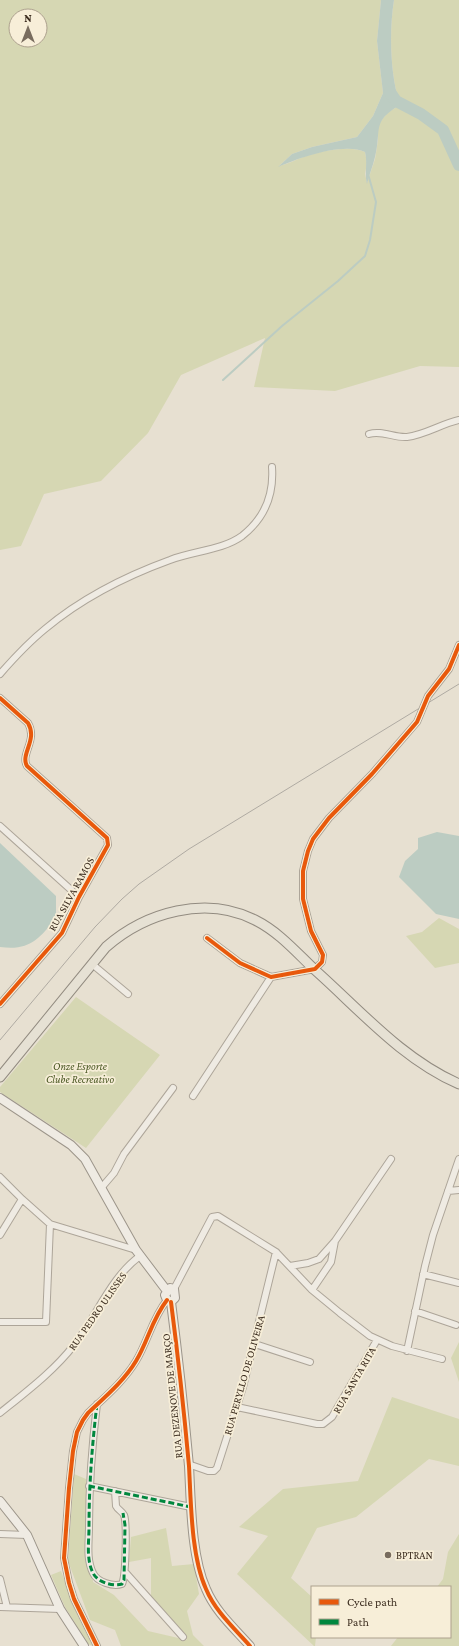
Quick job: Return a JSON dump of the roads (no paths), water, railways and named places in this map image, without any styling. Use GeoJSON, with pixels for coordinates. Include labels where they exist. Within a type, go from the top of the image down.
{"type":"FeatureCollection","features":[{"type":"Feature","properties":{"kind":"main road"},"geometry":{"type":"LineString","coordinates":[[0,1077],[106,947],[120,935],[156,917],[184,909],[214,909],[241,914],[269,928],[288,943],[416,1061],[459,1084]]}},
{"type":"Feature","properties":{"kind":"street"},"geometry":{"type":"LineString","coordinates":[[369,434],[376,432],[400,437],[409,436],[459,420]]}},
{"type":"Feature","properties":{"kind":"street"},"geometry":{"type":"LineString","coordinates":[[0,674],[44,630],[99,592],[169,560],[190,553],[226,545],[242,536],[256,523],[269,502],[273,478],[272,467]]}},
{"type":"Feature","properties":{"kind":"street"},"geometry":{"type":"LineString","coordinates":[[208,938],[240,963],[271,977],[315,969],[322,962],[324,958],[311,930],[307,916],[302,884],[308,851],[313,839],[329,818],[372,774],[417,722],[428,696],[450,668],[459,645]]}},
{"type":"Feature","properties":{"kind":"street","name":"RUA SILVA RAMOS"},"geometry":{"type":"LineString","coordinates":[[0,698],[28,723],[30,728],[32,736],[25,758],[25,763],[27,766],[107,838],[108,845],[79,897],[62,932],[0,1004]]}},
{"type":"Feature","properties":{"kind":"street"},"geometry":{"type":"LineString","coordinates":[[0,826],[79,897]]}},
{"type":"Feature","properties":{"kind":"street"},"geometry":{"type":"LineString","coordinates":[[92,964],[128,994]]}},
{"type":"Feature","properties":{"kind":"street"},"geometry":{"type":"LineString","coordinates":[[193,1096],[271,977]]}},
{"type":"Feature","properties":{"kind":"street"},"geometry":{"type":"LineString","coordinates":[[102,1187],[114,1173],[124,1154],[173,1088]]}},
{"type":"Feature","properties":{"kind":"street"},"geometry":{"type":"LineString","coordinates":[[1,1101],[79,1152],[90,1165],[138,1253],[170,1290],[212,1217],[218,1216],[276,1252],[312,1290],[377,1340],[407,1351],[442,1359]]}},
{"type":"Feature","properties":{"kind":"street"},"geometry":{"type":"LineString","coordinates":[[290,1266],[308,1263],[319,1259],[335,1241],[391,1159]]}},
{"type":"Feature","properties":{"kind":"street"},"geometry":{"type":"LineString","coordinates":[[407,1351],[423,1274],[433,1235],[459,1159]]}},
{"type":"Feature","properties":{"kind":"street"},"geometry":{"type":"LineString","coordinates":[[0,1177],[50,1224],[138,1253]]}},
{"type":"Feature","properties":{"kind":"street"},"geometry":{"type":"LineString","coordinates":[[448,1191],[459,1190]]}},
{"type":"Feature","properties":{"kind":"street"},"geometry":{"type":"LineString","coordinates":[[0,1235],[22,1199]]}},
{"type":"Feature","properties":{"kind":"street"},"geometry":{"type":"LineString","coordinates":[[0,1322],[46,1322],[50,1224]]}},
{"type":"Feature","properties":{"kind":"street"},"geometry":{"type":"LineString","coordinates":[[312,1290],[331,1262],[335,1241]]}},
{"type":"Feature","properties":{"kind":"street","name":"RUA PERYLLO DE OLIVEIRA"},"geometry":{"type":"LineString","coordinates":[[188,1464],[208,1471],[212,1471],[217,1468],[237,1407],[255,1344],[276,1252]]}},
{"type":"Feature","properties":{"kind":"street","name":"RUA PEDRO ULISSES"},"geometry":{"type":"LineString","coordinates":[[0,1413],[52,1370],[65,1356],[76,1343],[115,1283],[138,1253]]}},
{"type":"Feature","properties":{"kind":"street"},"geometry":{"type":"LineString","coordinates":[[423,1274],[459,1283]]}},
{"type":"Feature","properties":{"kind":"street","name":"RUA DEZENOVE DE MARÇO"},"geometry":{"type":"LineString","coordinates":[[170,1290],[175,1298],[169,1301],[199,1568],[205,1588],[214,1606],[250,1646]]}},
{"type":"Feature","properties":{"kind":"street"},"geometry":{"type":"LineString","coordinates":[[97,1646],[74,1599],[64,1558],[69,1488],[77,1432],[83,1420],[129,1371],[141,1352],[154,1319],[169,1301]]}},
{"type":"Feature","properties":{"kind":"street"},"geometry":{"type":"LineString","coordinates":[[415,1311],[456,1325]]}},
{"type":"Feature","properties":{"kind":"street","name":"RUA SANTA RITA"},"geometry":{"type":"LineString","coordinates":[[237,1407],[323,1424],[332,1417],[377,1340]]}},
{"type":"Feature","properties":{"kind":"street"},"geometry":{"type":"LineString","coordinates":[[255,1344],[310,1362]]}},
{"type":"Feature","properties":{"kind":"street"},"geometry":{"type":"LineString","coordinates":[[97,1404],[91,1451],[89,1486],[89,1559],[94,1574],[98,1580],[105,1583],[120,1585],[124,1580],[125,1572],[125,1525],[123,1514],[116,1506],[115,1491]]}},
{"type":"Feature","properties":{"kind":"street"},"geometry":{"type":"LineString","coordinates":[[89,1486],[191,1507]]}},
{"type":"Feature","properties":{"kind":"street"},"geometry":{"type":"LineString","coordinates":[[0,1501],[27,1535],[60,1609],[84,1646]]}},
{"type":"Feature","properties":{"kind":"street"},"geometry":{"type":"LineString","coordinates":[[0,1534],[27,1535]]}},
{"type":"Feature","properties":{"kind":"street"},"geometry":{"type":"LineString","coordinates":[[125,1572],[183,1637]]}},
{"type":"Feature","properties":{"kind":"street"},"geometry":{"type":"LineString","coordinates":[[0,1579],[3,1607],[60,1609]]}},
{"type":"Feature","properties":{"kind":"waterway"},"geometry":{"type":"LineString","coordinates":[[390,92],[396,101],[421,114],[443,130],[459,165]]}},
{"type":"Feature","properties":{"kind":"waterway"},"geometry":{"type":"LineString","coordinates":[[223,380],[282,326],[338,281],[365,256],[370,240],[376,202],[368,174]]}},
{"type":"Feature","properties":{"kind":"tram line"},"geometry":{"type":"LineString","coordinates":[[0,1040],[95,927],[139,884],[189,849],[459,684]]}},
{"type":"Feature","properties":{"kind":"place","name":"BPTRAN"},"geometry":{"type":"Point","coordinates":[388,1555]}},
{"type":"Feature","properties":{"kind":"park label","name":"Onze Esporte Clube Recreativo"},"geometry":{"type":"Point","coordinates":[80,1072]}}]}
